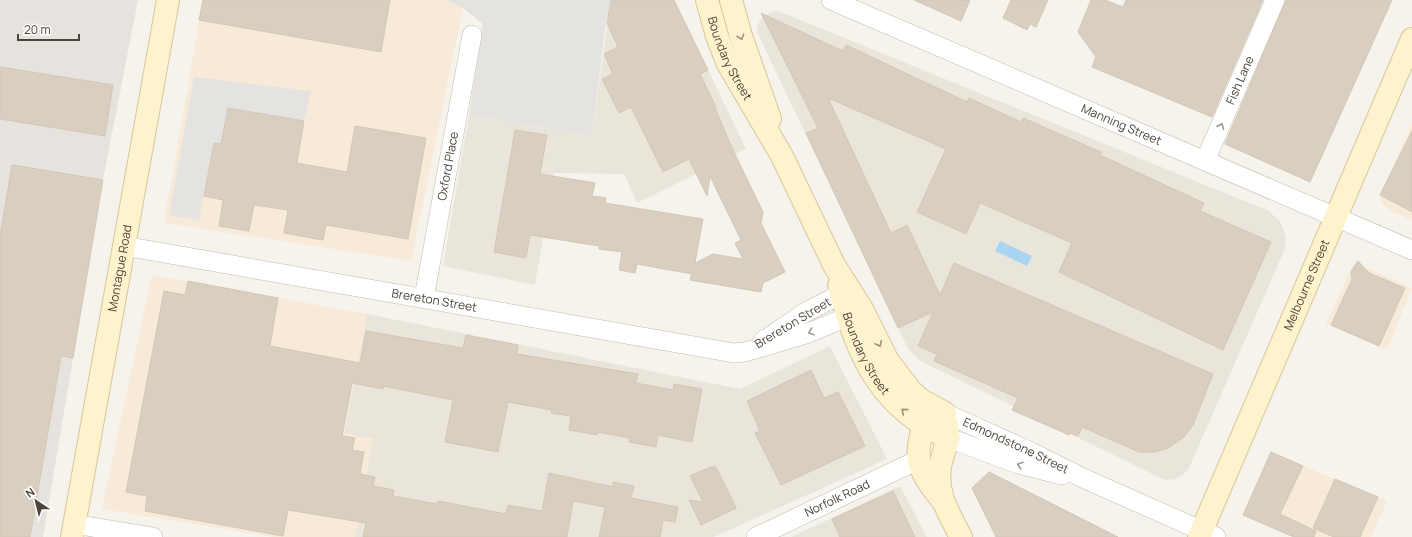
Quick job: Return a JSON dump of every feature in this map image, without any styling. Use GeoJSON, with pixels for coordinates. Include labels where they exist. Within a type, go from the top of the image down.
{"type":"FeatureCollection","features":[{"type":"Feature","properties":{"kind":"street","name":"Montague Road"},"geometry":{"type":"LineString","coordinates":[[73,531],[168,0]]}},
{"type":"Feature","properties":{"kind":"street","name":"Boundary Street"},"geometry":{"type":"LineString","coordinates":[[708,0],[717,36],[728,64],[782,156],[834,265],[862,309],[885,357],[906,387],[921,400],[945,414]]}},
{"type":"Feature","properties":{"kind":"street","name":"Boundary Street"},"geometry":{"type":"LineString","coordinates":[[731,0],[740,36],[782,156]]}},
{"type":"Feature","properties":{"kind":"street","name":"Manning Street"},"geometry":{"type":"LineString","coordinates":[[831,0],[1412,250]]}},
{"type":"Feature","properties":{"kind":"street","name":"Fish Lane"},"geometry":{"type":"LineString","coordinates":[[1205,161],[1275,0]]}},
{"type":"Feature","properties":{"kind":"street","name":"Oxford Place"},"geometry":{"type":"LineString","coordinates":[[424,298],[472,35]]}},
{"type":"Feature","properties":{"kind":"street","name":"Melbourne Street"},"geometry":{"type":"LineString","coordinates":[[1202,535],[1412,39]]}},
{"type":"Feature","properties":{"kind":"street","name":"Brereton Street"},"geometry":{"type":"LineString","coordinates":[[124,246],[734,353],[745,352],[810,332],[847,317]]}},
{"type":"Feature","properties":{"kind":"street","name":"Boundary Street"},"geometry":{"type":"LineString","coordinates":[[834,265],[847,317],[871,370],[882,389],[902,410],[924,426],[949,438]]}},
{"type":"Feature","properties":{"kind":"street","name":"Brereton Street"},"geometry":{"type":"LineString","coordinates":[[745,352],[806,312],[841,294]]}},
{"type":"Feature","properties":{"kind":"street","name":"Edmondstone Street"},"geometry":{"type":"LineString","coordinates":[[945,414],[1031,452],[1202,535]]}},
{"type":"Feature","properties":{"kind":"street"},"geometry":{"type":"LineString","coordinates":[[943,500],[927,481],[918,460],[918,445],[924,426],[945,414],[949,438],[940,468],[940,490],[943,500],[961,537]]}},
{"type":"Feature","properties":{"kind":"street","name":"Edmondstone Street"},"geometry":{"type":"LineString","coordinates":[[949,438],[1018,464],[1085,479]]}},
{"type":"Feature","properties":{"kind":"street","name":"Norfolk Road"},"geometry":{"type":"LineString","coordinates":[[756,537],[918,460]]}},
{"type":"Feature","properties":{"kind":"street"},"geometry":{"type":"LineString","coordinates":[[73,531],[153,537]]}},
{"type":"Feature","properties":{"kind":"shaded area"},"geometry":{"type":"Polygon","coordinates":[[[0,0],[138,0],[103,180],[43,537],[0,537],[0,0]]]}},
{"type":"Feature","properties":{"kind":"shaded area"},"geometry":{"type":"Polygon","coordinates":[[[203,0],[446,0],[463,8],[411,261],[164,223],[203,0]]]}},
{"type":"Feature","properties":{"kind":"shaded area"},"geometry":{"type":"Polygon","coordinates":[[[446,0],[611,0],[606,22],[592,136],[469,115],[483,24],[463,8],[446,0]]]}},
{"type":"Feature","properties":{"kind":"shaded area"},"geometry":{"type":"Polygon","coordinates":[[[776,10],[1269,211],[1281,223],[1286,237],[1284,251],[1189,468],[1183,475],[1175,479],[1165,480],[922,362],[908,349],[757,32],[758,24],[764,16],[776,10]]]}},
{"type":"Feature","properties":{"kind":"shaded area"},"geometry":{"type":"Polygon","coordinates":[[[609,12],[700,53],[746,149],[637,203],[624,174],[554,173],[535,285],[443,266],[469,115],[592,136],[609,12]]]}},
{"type":"Feature","properties":{"kind":"shaded area"},"geometry":{"type":"Polygon","coordinates":[[[194,77],[311,91],[304,121],[228,108],[221,144],[214,143],[199,220],[169,215],[194,77]]]}},
{"type":"Feature","properties":{"kind":"shaded area"},"geometry":{"type":"Polygon","coordinates":[[[1412,124],[1412,220],[1392,212],[1382,204],[1380,195],[1412,124]]]}},
{"type":"Feature","properties":{"kind":"shaded area"},"geometry":{"type":"Polygon","coordinates":[[[1354,262],[1412,288],[1387,350],[1326,324],[1354,262]]]}},
{"type":"Feature","properties":{"kind":"shaded area"},"geometry":{"type":"Polygon","coordinates":[[[152,275],[367,314],[344,433],[373,439],[355,537],[274,537],[102,509],[152,275]]]}},
{"type":"Feature","properties":{"kind":"shaded area"},"geometry":{"type":"Polygon","coordinates":[[[367,314],[740,389],[830,346],[887,459],[714,537],[355,537],[373,439],[344,434],[367,314]]]}},
{"type":"Feature","properties":{"kind":"shaded area"},"geometry":{"type":"Polygon","coordinates":[[[1271,452],[1387,501],[1371,537],[1294,537],[1243,515],[1271,452]]]}},
{"type":"Feature","properties":{"kind":"shaded area"},"geometry":{"type":"Polygon","coordinates":[[[900,486],[927,537],[791,537],[900,486]]]}},
{"type":"Feature","properties":{"kind":"water"},"geometry":{"type":"Polygon","coordinates":[[[1000,241],[1032,256],[1027,266],[995,251],[1000,241]]]}},
{"type":"Feature","properties":{"kind":"building"},"geometry":{"type":"Polygon","coordinates":[[[203,0],[390,0],[381,52],[199,20],[203,0]]]}},
{"type":"Feature","properties":{"kind":"building"},"geometry":{"type":"Polygon","coordinates":[[[611,0],[674,0],[708,70],[700,74],[716,107],[715,108],[732,148],[763,212],[761,223],[785,272],[763,283],[761,292],[690,280],[692,274],[637,264],[635,273],[619,270],[622,252],[599,249],[599,246],[530,235],[526,258],[494,252],[515,130],[547,135],[540,174],[595,183],[592,196],[606,198],[605,203],[703,219],[695,263],[713,254],[743,259],[735,243],[741,240],[710,176],[707,196],[689,159],[663,172],[631,107],[619,113],[602,79],[613,74],[604,54],[618,47],[607,23],[611,0]]]}},
{"type":"Feature","properties":{"kind":"building"},"geometry":{"type":"Polygon","coordinates":[[[914,0],[970,0],[961,21],[914,0]]]}},
{"type":"Feature","properties":{"kind":"building"},"geometry":{"type":"Polygon","coordinates":[[[1011,0],[1048,0],[1036,27],[1030,24],[1027,30],[1003,18],[1011,0]]]}},
{"type":"Feature","properties":{"kind":"building"},"geometry":{"type":"Polygon","coordinates":[[[1091,0],[1105,0],[1123,7],[1126,0],[1263,0],[1212,117],[1092,67],[1096,57],[1078,32],[1091,0]]]}},
{"type":"Feature","properties":{"kind":"building"},"geometry":{"type":"Polygon","coordinates":[[[1286,0],[1392,0],[1310,182],[1225,144],[1286,0]]]}},
{"type":"Feature","properties":{"kind":"building"},"geometry":{"type":"Polygon","coordinates":[[[761,13],[843,51],[846,45],[967,102],[969,98],[1021,122],[1023,118],[1101,152],[1100,155],[1204,203],[1200,211],[1271,242],[1223,350],[1059,272],[1072,243],[980,203],[966,234],[917,212],[946,149],[828,98],[891,233],[907,225],[940,295],[954,263],[1213,374],[1193,425],[1183,438],[1168,448],[1155,452],[1139,452],[1082,427],[1078,436],[1070,433],[1069,435],[1012,410],[1018,398],[934,361],[937,354],[918,346],[933,312],[898,328],[806,133],[818,128],[761,13]]]}},
{"type":"Feature","properties":{"kind":"building"},"geometry":{"type":"Polygon","coordinates":[[[0,67],[113,85],[105,136],[0,119],[0,67]]]}},
{"type":"Feature","properties":{"kind":"building"},"geometry":{"type":"Polygon","coordinates":[[[228,108],[304,121],[297,163],[347,172],[355,126],[426,138],[408,239],[326,225],[323,240],[284,233],[288,210],[254,205],[249,231],[219,226],[223,200],[204,196],[214,143],[221,144],[228,108]]]}},
{"type":"Feature","properties":{"kind":"building"},"geometry":{"type":"Polygon","coordinates":[[[1412,131],[1412,212],[1380,195],[1412,131]]]}},
{"type":"Feature","properties":{"kind":"building"},"geometry":{"type":"Polygon","coordinates":[[[12,165],[103,180],[73,358],[61,356],[30,537],[0,537],[0,236],[12,165]]]}},
{"type":"Feature","properties":{"kind":"building"},"geometry":{"type":"Polygon","coordinates":[[[1358,261],[1369,273],[1405,288],[1379,346],[1331,325],[1352,279],[1351,272],[1358,261]]]}},
{"type":"Feature","properties":{"kind":"building"},"geometry":{"type":"Polygon","coordinates":[[[188,281],[278,298],[270,346],[360,363],[366,331],[463,348],[466,335],[518,345],[517,354],[638,374],[636,383],[673,390],[674,384],[702,389],[692,442],[658,435],[656,447],[629,442],[630,438],[598,432],[597,435],[569,430],[571,416],[551,413],[552,410],[508,402],[498,452],[445,442],[453,400],[383,386],[383,389],[352,383],[342,436],[355,438],[352,450],[364,452],[360,474],[375,477],[373,486],[394,490],[393,496],[437,504],[438,501],[506,514],[508,505],[542,511],[549,473],[613,487],[613,482],[634,486],[631,498],[678,507],[675,522],[663,520],[660,537],[599,537],[605,507],[573,501],[567,537],[363,537],[366,523],[288,510],[283,536],[145,511],[147,496],[126,492],[164,291],[185,295],[188,281]]]}},
{"type":"Feature","properties":{"kind":"building"},"geometry":{"type":"Polygon","coordinates":[[[811,370],[824,398],[838,392],[865,446],[781,485],[755,433],[760,431],[747,401],[811,370]]]}},
{"type":"Feature","properties":{"kind":"building"},"geometry":{"type":"Polygon","coordinates":[[[1271,452],[1303,466],[1280,514],[1316,531],[1314,537],[1294,537],[1243,515],[1271,452]]]}},
{"type":"Feature","properties":{"kind":"building"},"geometry":{"type":"Polygon","coordinates":[[[710,467],[716,467],[736,508],[701,525],[689,500],[703,502],[690,476],[710,467]]]}},
{"type":"Feature","properties":{"kind":"building"},"geometry":{"type":"Polygon","coordinates":[[[989,472],[1118,537],[996,537],[972,488],[989,472]]]}},
{"type":"Feature","properties":{"kind":"building"},"geometry":{"type":"Polygon","coordinates":[[[1335,479],[1378,497],[1360,537],[1334,537],[1313,528],[1335,479]]]}},
{"type":"Feature","properties":{"kind":"building"},"geometry":{"type":"Polygon","coordinates":[[[893,491],[915,537],[840,537],[832,519],[893,491]]]}}]}
